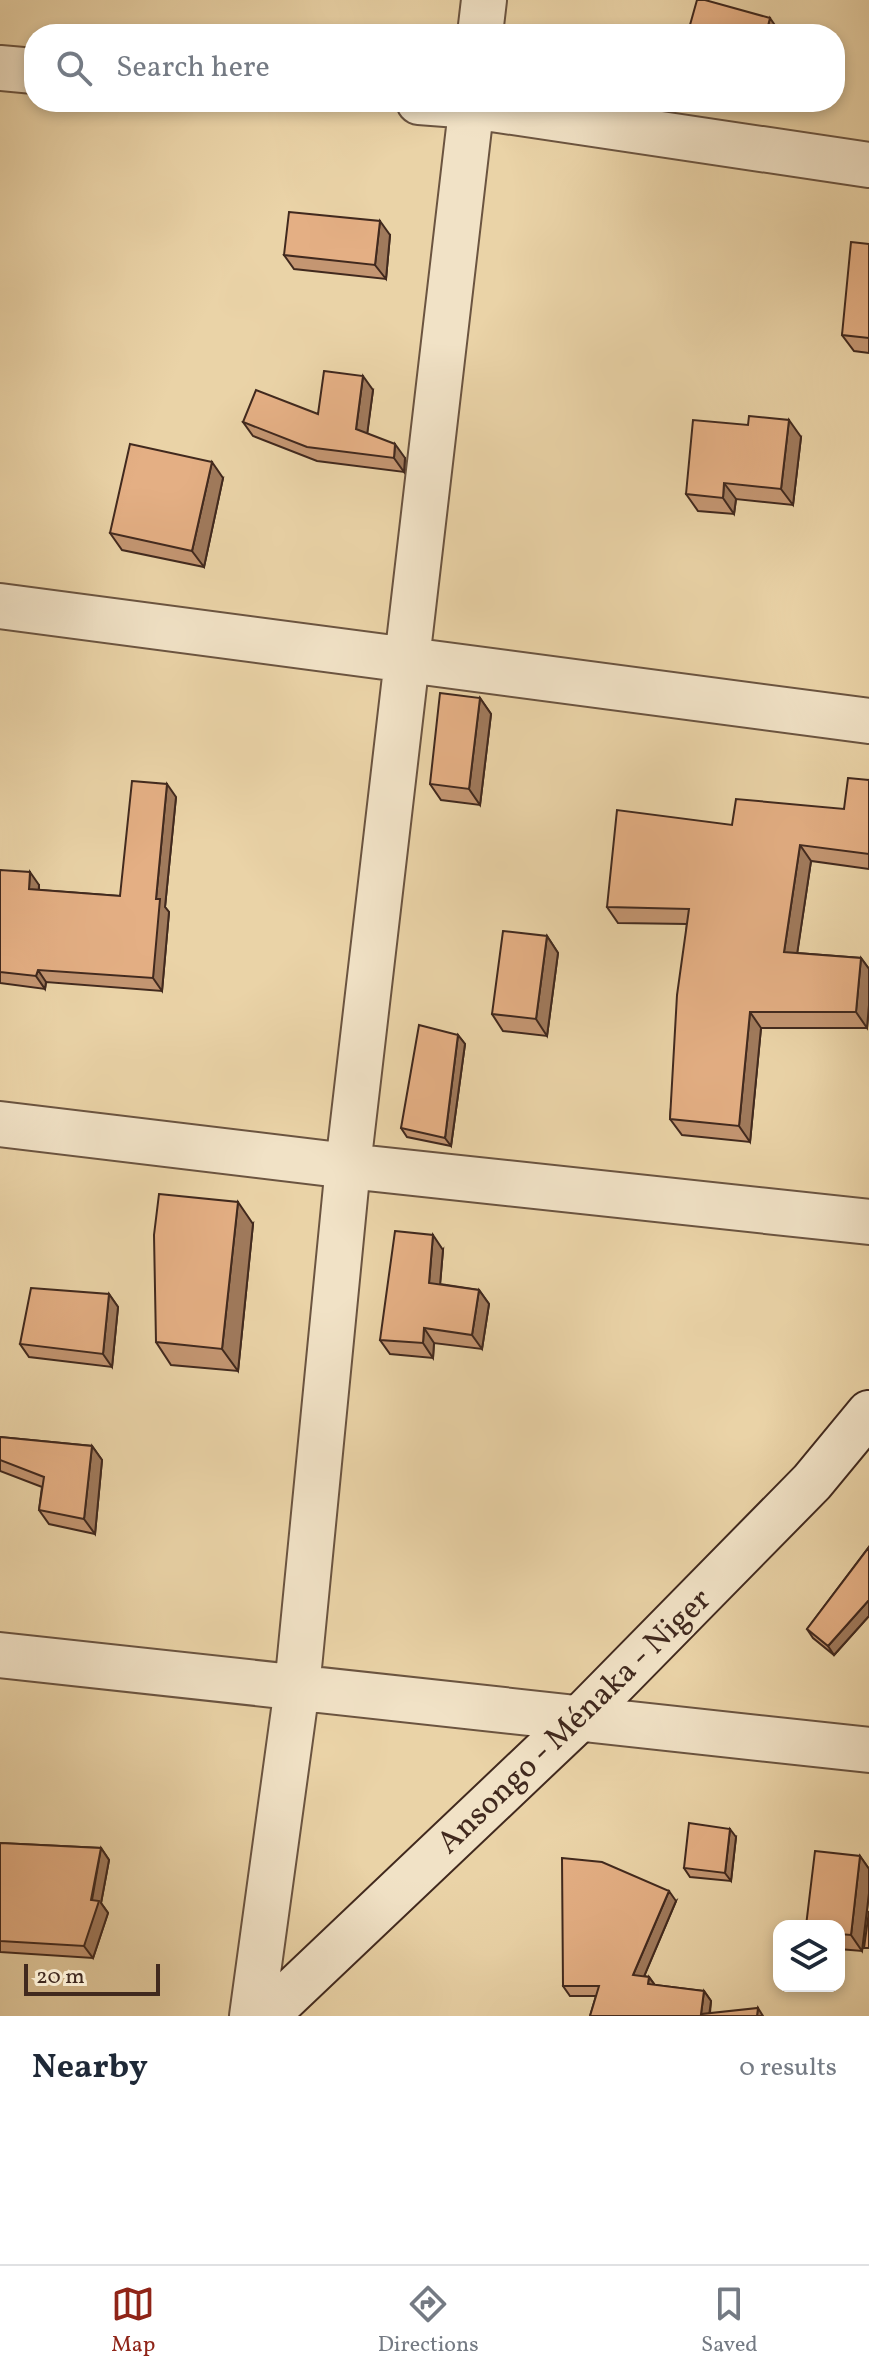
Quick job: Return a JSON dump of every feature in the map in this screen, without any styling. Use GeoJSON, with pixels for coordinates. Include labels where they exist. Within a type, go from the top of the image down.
{"type":"FeatureCollection","features":[{"type":"Feature","properties":{"kind":"street"},"geometry":{"type":"LineString","coordinates":[[481,24],[484,0]]}},
{"type":"Feature","properties":{"kind":"street"},"geometry":{"type":"LineString","coordinates":[[0,68],[24,70]]}},
{"type":"Feature","properties":{"kind":"street"},"geometry":{"type":"LineString","coordinates":[[252,2016],[297,1688],[348,1166],[471,112]]}},
{"type":"Feature","properties":{"kind":"street"},"geometry":{"type":"LineString","coordinates":[[524,112],[869,165]]}},
{"type":"Feature","properties":{"kind":"street"},"geometry":{"type":"LineString","coordinates":[[0,606],[869,721]]}},
{"type":"Feature","properties":{"kind":"street"},"geometry":{"type":"LineString","coordinates":[[0,1124],[348,1166],[869,1222]]}},
{"type":"Feature","properties":{"kind":"street","name":"Ansongo - Ménaka - Niger"},"geometry":{"type":"LineString","coordinates":[[266,2016],[580,1718],[812,1482],[869,1413]]}},
{"type":"Feature","properties":{"kind":"street"},"geometry":{"type":"LineString","coordinates":[[0,1655],[869,1750]]}},
{"type":"Feature","properties":{"kind":"building"},"geometry":{"type":"Polygon","coordinates":[[[697,0],[770,18],[768,24],[690,24],[697,0]]]}},
{"type":"Feature","properties":{"kind":"building"},"geometry":{"type":"Polygon","coordinates":[[[289,212],[380,221],[375,265],[284,255],[289,212]]]}},
{"type":"Feature","properties":{"kind":"building"},"geometry":{"type":"Polygon","coordinates":[[[851,242],[869,244],[869,338],[842,335],[851,242]]]}},
{"type":"Feature","properties":{"kind":"building"},"geometry":{"type":"Polygon","coordinates":[[[324,371],[363,376],[356,429],[395,444],[394,458],[307,447],[243,422],[256,390],[318,414],[324,371]]]}},
{"type":"Feature","properties":{"kind":"building"},"geometry":{"type":"Polygon","coordinates":[[[749,416],[789,420],[781,489],[724,483],[723,498],[686,494],[693,420],[748,425],[749,416]]]}},
{"type":"Feature","properties":{"kind":"building"},"geometry":{"type":"Polygon","coordinates":[[[130,444],[212,462],[192,551],[110,533],[130,444]]]}},
{"type":"Feature","properties":{"kind":"building"},"geometry":{"type":"Polygon","coordinates":[[[440,693],[480,698],[469,789],[430,784],[440,693]]]}},
{"type":"Feature","properties":{"kind":"building"},"geometry":{"type":"Polygon","coordinates":[[[848,778],[869,780],[869,854],[800,845],[784,952],[861,958],[856,1012],[750,1012],[739,1126],[670,1119],[677,995],[689,909],[607,907],[617,810],[732,825],[736,799],[844,809],[848,778]]]}},
{"type":"Feature","properties":{"kind":"building"},"geometry":{"type":"Polygon","coordinates":[[[132,781],[167,784],[156,899],[160,899],[153,978],[38,970],[36,976],[0,972],[0,870],[30,872],[29,889],[120,896],[132,781]]]}},
{"type":"Feature","properties":{"kind":"building"},"geometry":{"type":"Polygon","coordinates":[[[503,931],[547,936],[536,1019],[492,1014],[503,931]]]}},
{"type":"Feature","properties":{"kind":"building"},"geometry":{"type":"Polygon","coordinates":[[[419,1025],[458,1035],[445,1138],[401,1128],[419,1025]]]}},
{"type":"Feature","properties":{"kind":"building"},"geometry":{"type":"Polygon","coordinates":[[[159,1194],[238,1202],[222,1349],[156,1342],[154,1235],[159,1194]]]}},
{"type":"Feature","properties":{"kind":"building"},"geometry":{"type":"Polygon","coordinates":[[[395,1231],[433,1235],[429,1283],[479,1290],[472,1335],[424,1328],[423,1343],[380,1340],[395,1231]]]}},
{"type":"Feature","properties":{"kind":"building"},"geometry":{"type":"Polygon","coordinates":[[[31,1288],[109,1294],[103,1354],[20,1344],[31,1288]]]}},
{"type":"Feature","properties":{"kind":"building"},"geometry":{"type":"Polygon","coordinates":[[[0,1437],[92,1446],[84,1519],[39,1510],[44,1477],[0,1460],[0,1437]]]}},
{"type":"Feature","properties":{"kind":"building"},"geometry":{"type":"Polygon","coordinates":[[[869,1547],[869,1600],[828,1646],[807,1629],[869,1547]]]}},
{"type":"Feature","properties":{"kind":"building"},"geometry":{"type":"Polygon","coordinates":[[[689,1823],[730,1829],[725,1873],[684,1868],[689,1823]]]}},
{"type":"Feature","properties":{"kind":"building"},"geometry":{"type":"Polygon","coordinates":[[[0,1843],[101,1848],[91,1900],[99,1901],[84,1946],[0,1941],[0,1843]]]}},
{"type":"Feature","properties":{"kind":"building"},"geometry":{"type":"Polygon","coordinates":[[[815,1851],[860,1856],[851,1935],[845,1934],[845,1920],[807,1920],[815,1851]]]}},
{"type":"Feature","properties":{"kind":"building"},"geometry":{"type":"Polygon","coordinates":[[[562,1858],[602,1862],[669,1891],[633,1975],[649,1977],[648,1984],[704,1991],[701,2014],[758,2008],[757,2016],[590,2016],[599,1986],[563,1986],[562,1858]]]}},
{"type":"Feature","properties":{"kind":"building"},"geometry":{"type":"Polygon","coordinates":[[[869,1911],[869,1948],[864,1948],[869,1911]]]}}]}
